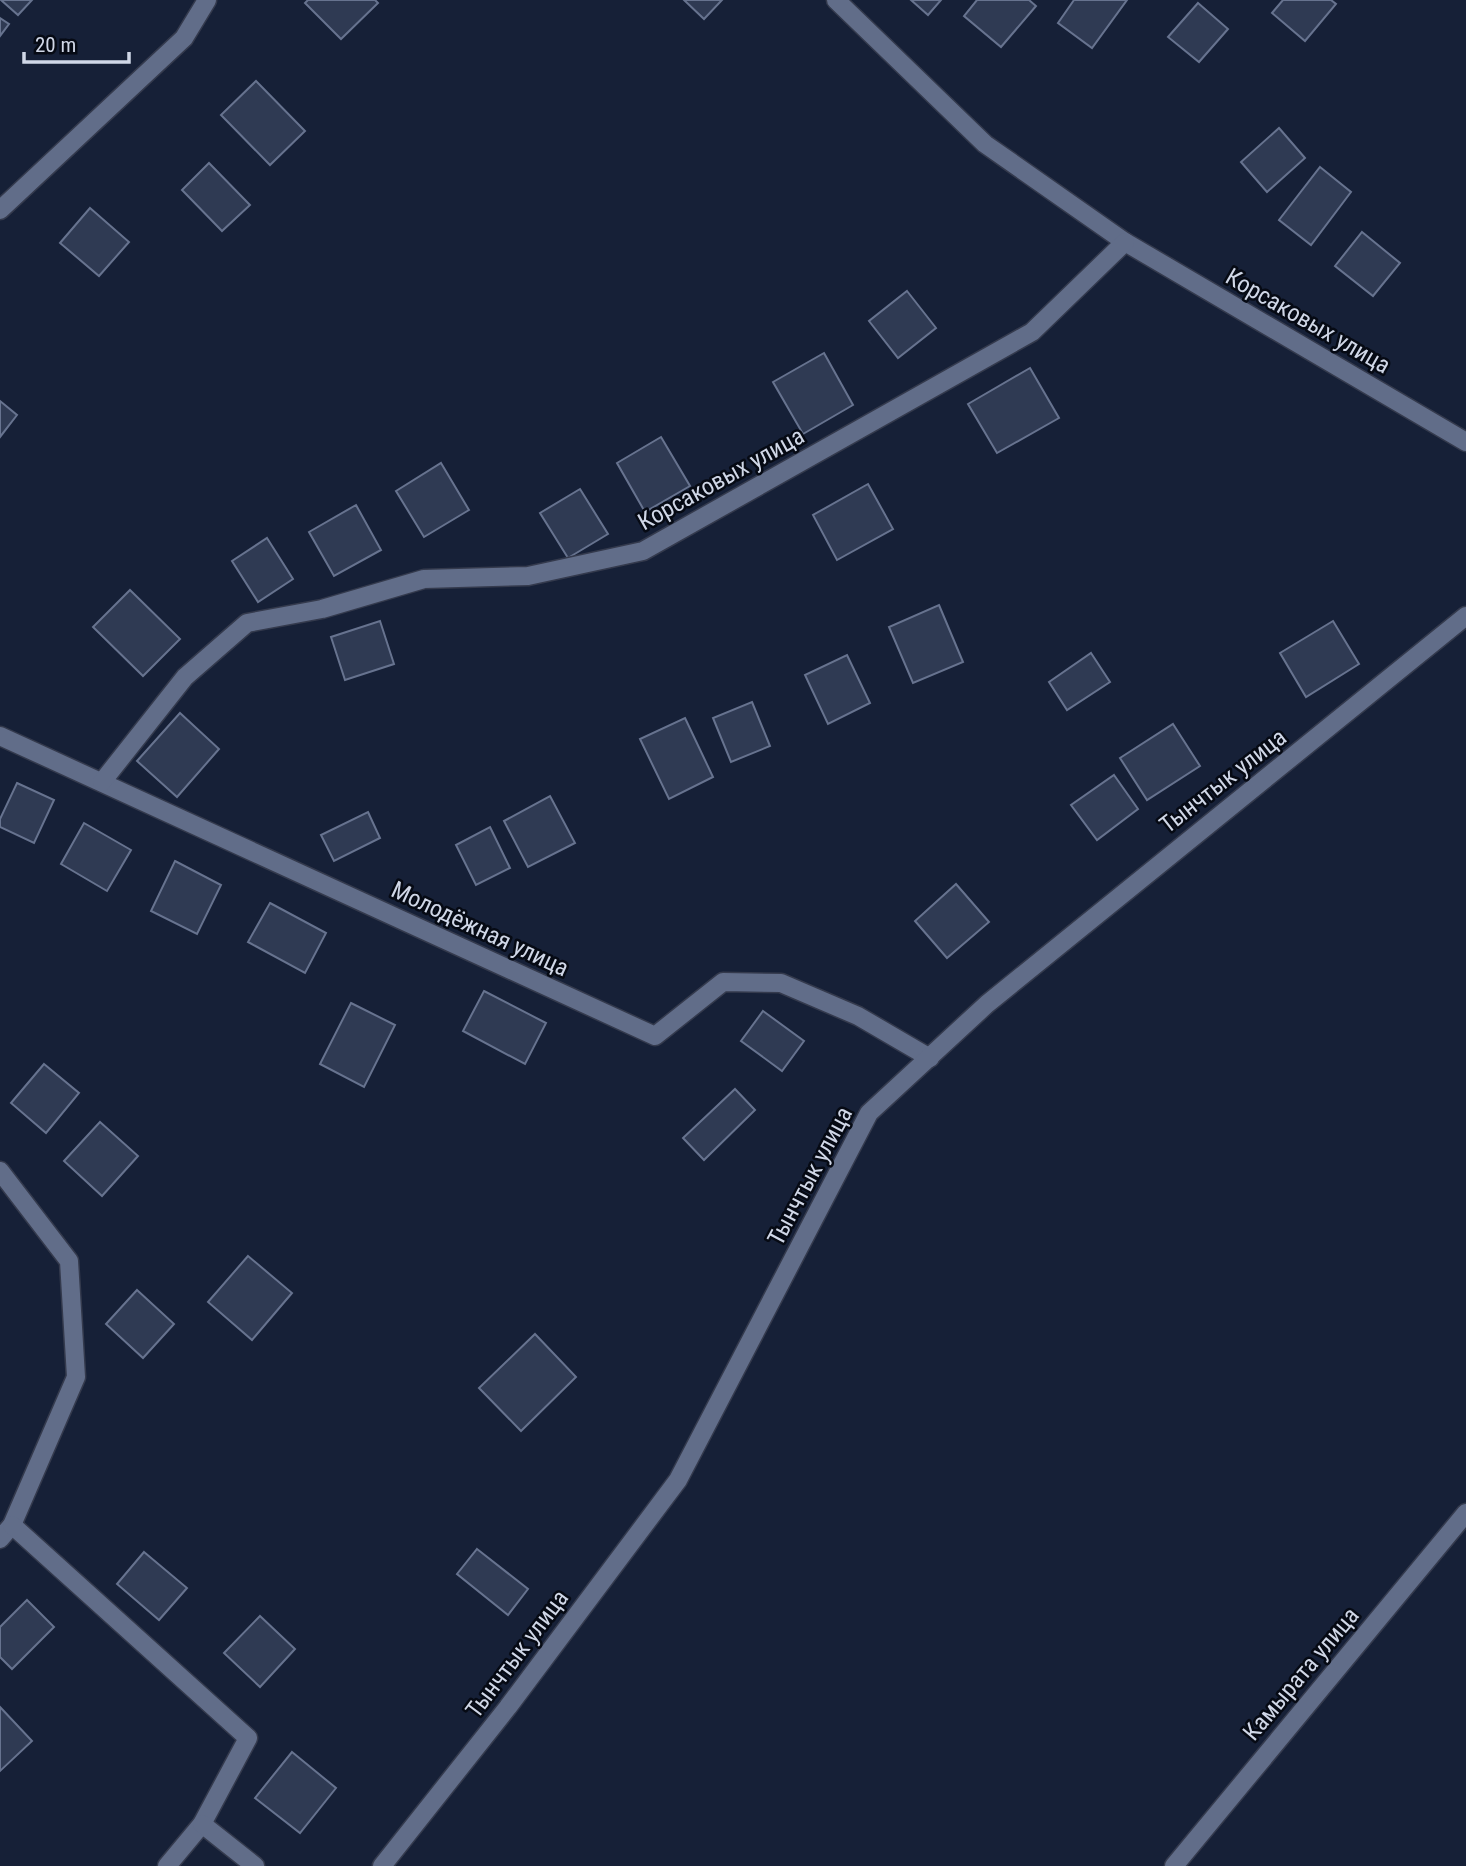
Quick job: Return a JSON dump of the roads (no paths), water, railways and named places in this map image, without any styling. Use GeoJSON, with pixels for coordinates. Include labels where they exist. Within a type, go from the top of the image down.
{"type":"FeatureCollection","features":[{"type":"Feature","properties":{"kind":"street"},"geometry":{"type":"LineString","coordinates":[[0,210],[184,38],[207,0]]}},
{"type":"Feature","properties":{"kind":"street","name":"Корсаковых улица"},"geometry":{"type":"LineString","coordinates":[[836,0],[985,144],[1125,242],[1466,442]]}},
{"type":"Feature","properties":{"kind":"street","name":"Корсаковых улица"},"geometry":{"type":"LineString","coordinates":[[103,782],[186,677],[247,623],[322,609],[424,579],[528,576],[643,551],[1032,331],[1125,242]]}},
{"type":"Feature","properties":{"kind":"street","name":"Тынчтык улица"},"geometry":{"type":"LineString","coordinates":[[382,1866],[508,1707],[678,1480],[869,1113],[986,1004],[1466,616]]}},
{"type":"Feature","properties":{"kind":"street","name":"Молодёжная улица"},"geometry":{"type":"LineString","coordinates":[[0,736],[655,1037],[723,982],[781,983],[858,1016],[930,1058]]}},
{"type":"Feature","properties":{"kind":"street"},"geometry":{"type":"LineString","coordinates":[[0,1171],[69,1261],[76,1377],[6,1532],[248,1738],[202,1824],[167,1866]]}},
{"type":"Feature","properties":{"kind":"street","name":"Камырата улица"},"geometry":{"type":"LineString","coordinates":[[1174,1866],[1466,1513]]}},
{"type":"Feature","properties":{"kind":"street"},"geometry":{"type":"LineString","coordinates":[[202,1824],[255,1866]]}}]}
